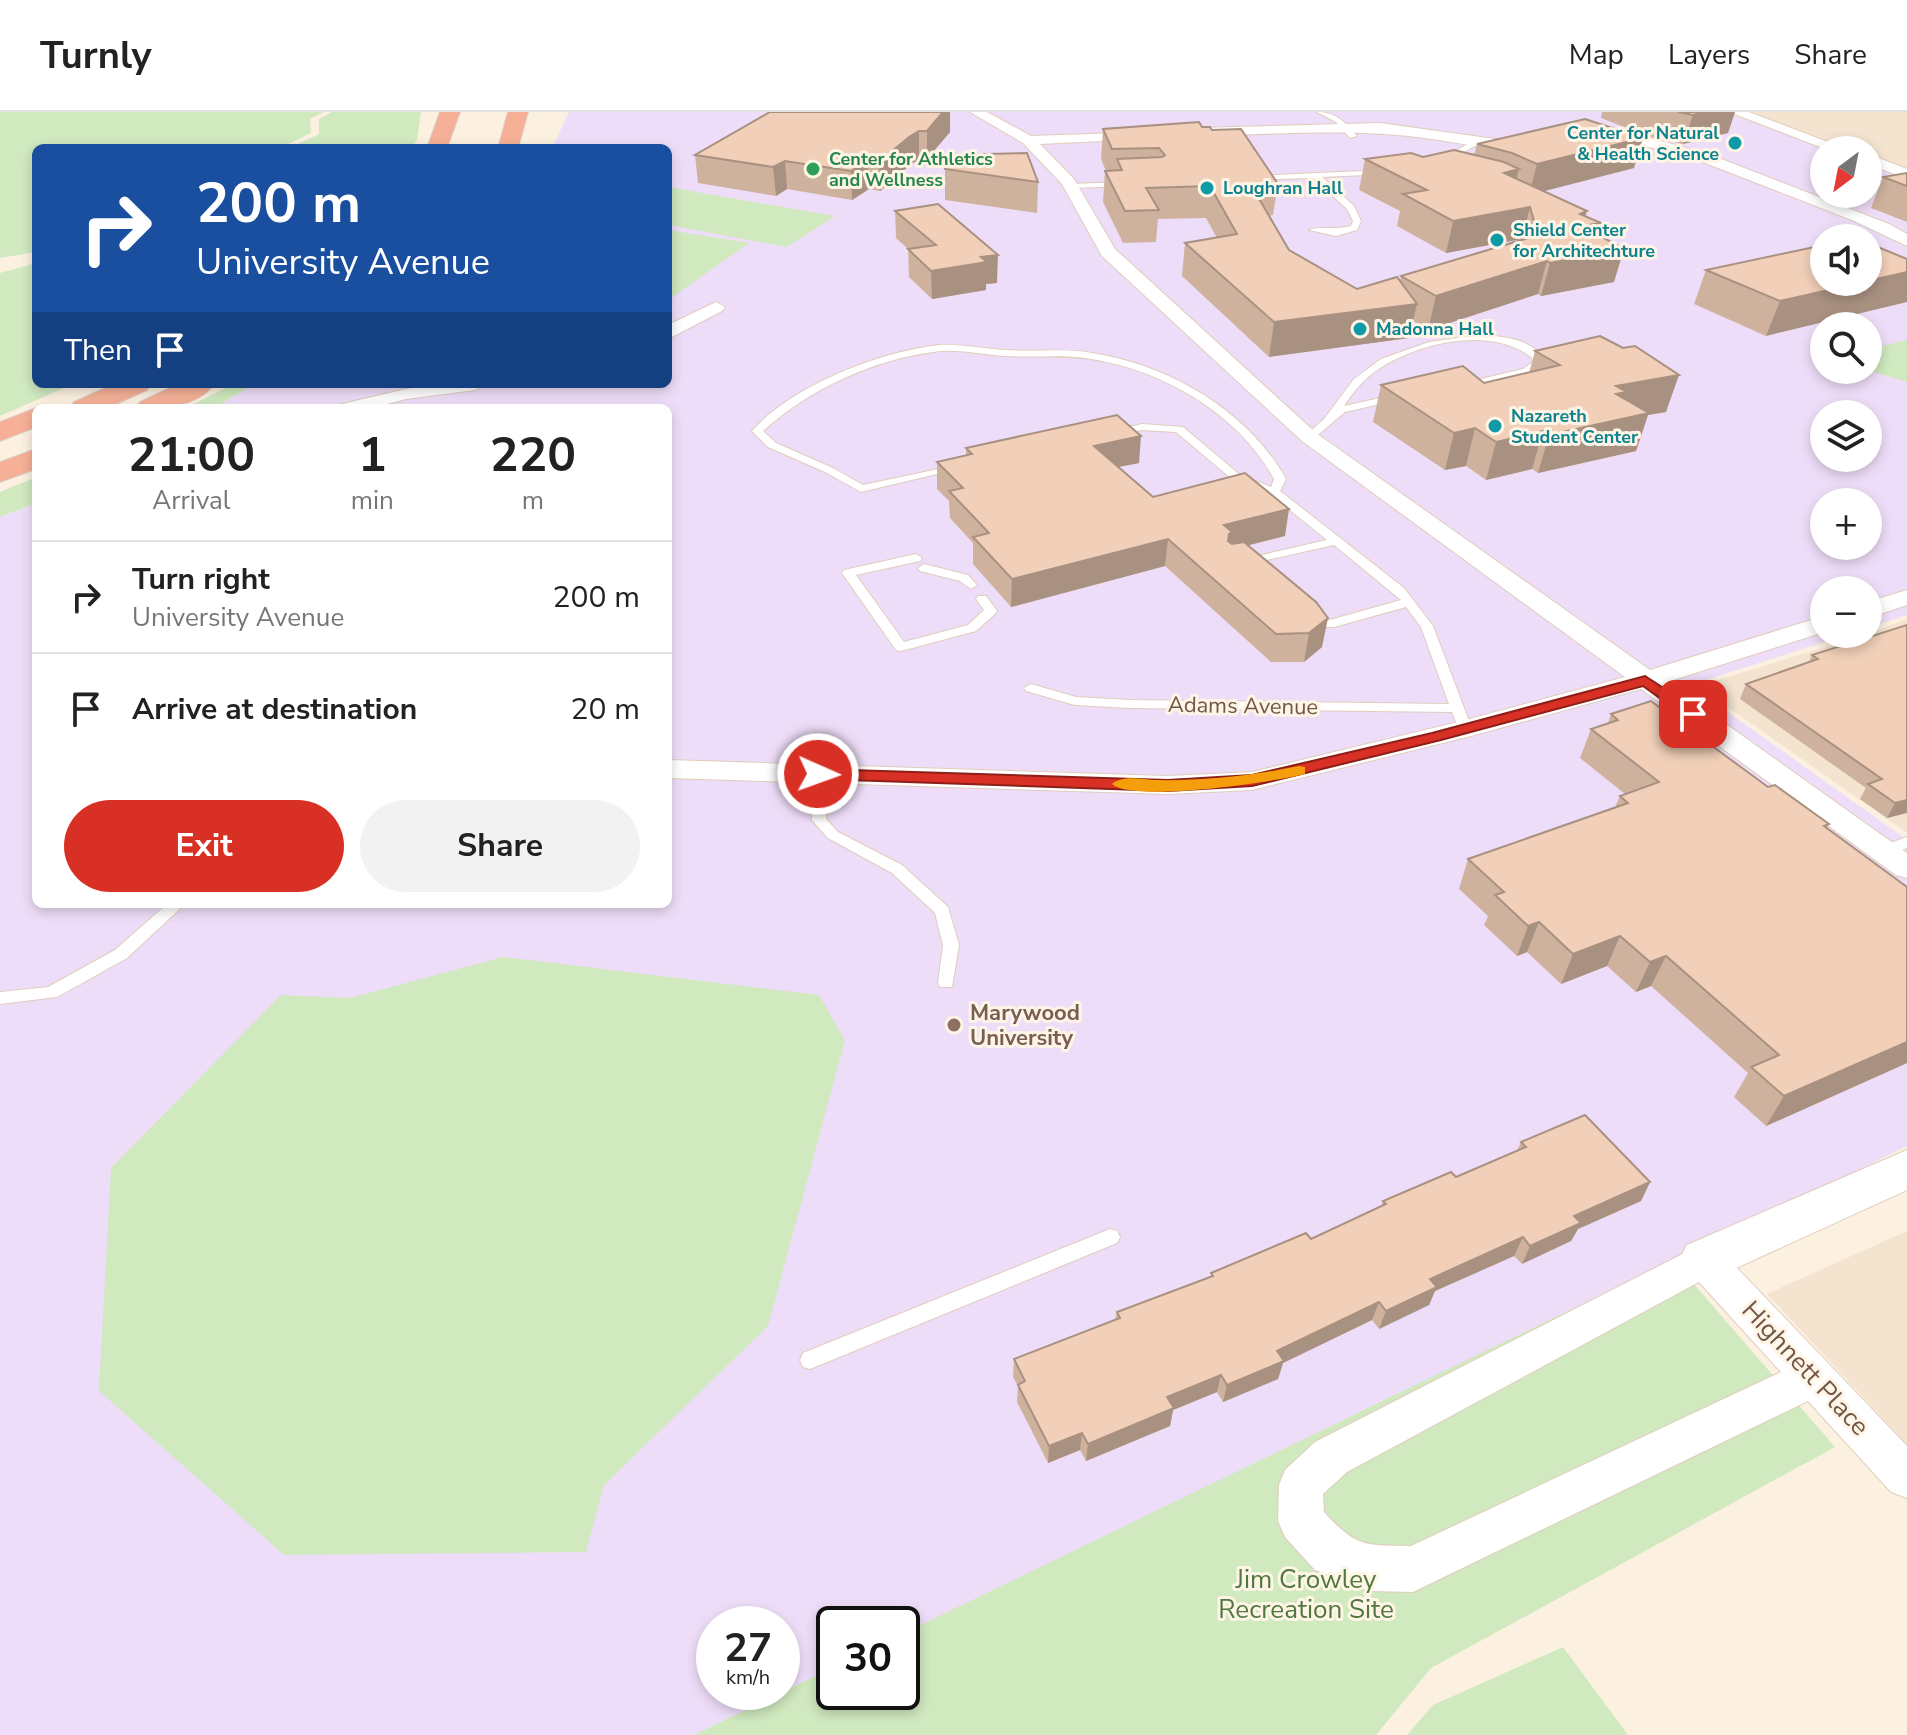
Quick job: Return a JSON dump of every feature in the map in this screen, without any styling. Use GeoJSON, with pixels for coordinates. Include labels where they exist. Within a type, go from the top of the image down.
{"type":"FeatureCollection","features":[{"type":"Feature","properties":{"kind":"highway"},"geometry":{"type":"LineString","coordinates":[[438,144],[450,112]]}},
{"type":"Feature","properties":{"kind":"highway"},"geometry":{"type":"LineString","coordinates":[[509,144],[518,112]]}},
{"type":"Feature","properties":{"kind":"highway"},"geometry":{"type":"LineString","coordinates":[[64,404],[99,388]]}},
{"type":"Feature","properties":{"kind":"highway"},"geometry":{"type":"LineString","coordinates":[[93,404],[128,388]]}},
{"type":"Feature","properties":{"kind":"highway"},"geometry":{"type":"LineString","coordinates":[[158,404],[192,388]]}},
{"type":"Feature","properties":{"kind":"highway"},"geometry":{"type":"LineString","coordinates":[[0,432],[32,419]]}},
{"type":"Feature","properties":{"kind":"highway"},"geometry":{"type":"LineString","coordinates":[[0,443],[32,430]]}},
{"type":"Feature","properties":{"kind":"highway"},"geometry":{"type":"LineString","coordinates":[[0,473],[32,460]]}},
{"type":"Feature","properties":{"kind":"street"},"geometry":{"type":"LineString","coordinates":[[977,112],[1028,140],[1071,186],[1108,252],[1309,437],[1645,680],[1895,846],[1907,868]]}},
{"type":"Feature","properties":{"kind":"street"},"geometry":{"type":"LineString","coordinates":[[1736,112],[1810,139]]}},
{"type":"Feature","properties":{"kind":"street"},"geometry":{"type":"LineString","coordinates":[[1189,133],[1411,130],[1477,142],[1548,138]]}},
{"type":"Feature","properties":{"kind":"street"},"geometry":{"type":"LineString","coordinates":[[1028,140],[1159,134]]}},
{"type":"Feature","properties":{"kind":"street"},"geometry":{"type":"LineString","coordinates":[[1580,135],[1627,138],[1680,150],[1902,233]]}},
{"type":"Feature","properties":{"kind":"street"},"geometry":{"type":"LineString","coordinates":[[1882,165],[1907,176]]}},
{"type":"Feature","properties":{"kind":"street"},"geometry":{"type":"LineString","coordinates":[[672,331],[716,307]]}},
{"type":"Feature","properties":{"kind":"street"},"geometry":{"type":"LineString","coordinates":[[364,404],[405,393],[444,388]]}},
{"type":"Feature","properties":{"kind":"street"},"geometry":{"type":"LineString","coordinates":[[1882,605],[1907,597]]}},
{"type":"Feature","properties":{"kind":"street"},"geometry":{"type":"LineString","coordinates":[[672,769],[1168,785],[1252,781],[1461,718],[1645,680],[1810,628]]}},
{"type":"Feature","properties":{"kind":"street"},"geometry":{"type":"LineString","coordinates":[[1814,1377],[1413,1569],[1370,1568],[1331,1554],[1301,1521],[1301,1485],[1331,1457],[1704,1260],[1907,1169]]}},
{"type":"Feature","properties":{"kind":"street","name":"Highnett Place"},"geometry":{"type":"LineString","coordinates":[[1704,1260],[1907,1477]]}},
{"type":"Feature","properties":{"kind":"lane"},"geometry":{"type":"LineString","coordinates":[[1320,112],[1350,131]]}},
{"type":"Feature","properties":{"kind":"lane"},"geometry":{"type":"LineString","coordinates":[[1436,165],[1477,142]]}},
{"type":"Feature","properties":{"kind":"lane"},"geometry":{"type":"LineString","coordinates":[[1274,177],[1398,170]]}},
{"type":"Feature","properties":{"kind":"lane"},"geometry":{"type":"LineString","coordinates":[[1313,230],[1348,231],[1354,228],[1357,221],[1351,208],[1315,175]]}},
{"type":"Feature","properties":{"kind":"lane"},"geometry":{"type":"LineString","coordinates":[[1882,182],[1907,176]]}},
{"type":"Feature","properties":{"kind":"lane"},"geometry":{"type":"LineString","coordinates":[[1071,186],[1142,183]]}},
{"type":"Feature","properties":{"kind":"lane"},"geometry":{"type":"LineString","coordinates":[[1329,419],[1370,370],[1422,348],[1463,338],[1498,338],[1524,347],[1537,357],[1538,363],[1526,371],[1454,388]]}},
{"type":"Feature","properties":{"kind":"lane"},"geometry":{"type":"LineString","coordinates":[[970,465],[861,489],[829,470],[772,445],[757,431],[773,414],[843,377],[885,361],[931,349],[963,347],[1003,353],[1093,356],[1158,374],[1230,418],[1260,446],[1280,479],[1274,492]]}},
{"type":"Feature","properties":{"kind":"lane"},"geometry":{"type":"LineString","coordinates":[[1309,437],[1341,410],[1365,402],[1410,396]]}},
{"type":"Feature","properties":{"kind":"lane"},"geometry":{"type":"LineString","coordinates":[[1095,438],[1142,427],[1179,429],[1236,477],[1274,492],[1400,591],[1427,626],[1461,718]]}},
{"type":"Feature","properties":{"kind":"lane"},"geometry":{"type":"LineString","coordinates":[[1231,566],[1336,541]]}},
{"type":"Feature","properties":{"kind":"lane"},"geometry":{"type":"LineString","coordinates":[[971,585],[964,578],[920,563],[848,573],[901,647],[972,628],[991,611],[982,599]]}},
{"type":"Feature","properties":{"kind":"lane"},"geometry":{"type":"LineString","coordinates":[[1330,624],[1408,602]]}},
{"type":"Feature","properties":{"kind":"lane","name":"Adams Avenue"},"geometry":{"type":"LineString","coordinates":[[1031,688],[1075,701],[1461,718]]}},
{"type":"Feature","properties":{"kind":"lane"},"geometry":{"type":"LineString","coordinates":[[818,774],[819,820],[833,835],[897,869],[942,911],[951,945],[946,983]]}},
{"type":"Feature","properties":{"kind":"lane"},"geometry":{"type":"LineString","coordinates":[[0,998],[51,993],[121,954],[173,908]]}},
{"type":"Feature","properties":{"kind":"lane"},"geometry":{"type":"LineString","coordinates":[[810,1360],[1110,1237]]}},
{"type":"Feature","properties":{"kind":"shaded area","name":"Marywood University"},"geometry":{"type":"Polygon","coordinates":[[[569,112],[1724,112],[1810,143],[1810,208],[1882,208],[1882,169],[1907,178],[1907,615],[1882,623],[1882,576],[1810,576],[1810,647],[1690,685],[1907,840],[1907,1146],[920,1631],[920,1606],[816,1606],[816,1682],[800,1690],[800,1606],[696,1606],[696,1710],[759,1710],[708,1735],[0,1735],[0,517],[32,505],[32,908],[672,908],[672,404],[221,404],[247,388],[672,388],[672,144],[554,144],[569,112]]]}},
{"type":"Feature","properties":{"kind":"shaded area"},"geometry":{"type":"Polygon","coordinates":[[[1745,112],[1907,112],[1907,168],[1882,159],[1882,136],[1815,136],[1745,112]]]}},
{"type":"Feature","properties":{"kind":"shaded area"},"geometry":{"type":"Polygon","coordinates":[[[1907,619],[1907,833],[1698,686],[1822,648],[1882,648],[1882,629],[1907,619]]]}},
{"type":"Feature","properties":{"kind":"shaded area"},"geometry":{"type":"Polygon","coordinates":[[[1907,1231],[1907,1444],[1767,1294],[1907,1231]]]}},
{"type":"Feature","properties":{"kind":"green space"},"geometry":{"type":"Polygon","coordinates":[[[0,112],[324,112],[310,119],[311,133],[288,144],[32,144],[32,253],[0,258],[0,112]]]}},
{"type":"Feature","properties":{"kind":"green space"},"geometry":{"type":"Polygon","coordinates":[[[332,112],[421,112],[414,144],[298,144],[319,134],[319,119],[332,112]]]}},
{"type":"Feature","properties":{"kind":"green space"},"geometry":{"type":"Polygon","coordinates":[[[672,188],[835,216],[787,247],[672,226],[672,188]]]}},
{"type":"Feature","properties":{"kind":"green space"},"geometry":{"type":"Polygon","coordinates":[[[672,231],[749,243],[672,297],[672,231]]]}},
{"type":"Feature","properties":{"kind":"green space"},"geometry":{"type":"Polygon","coordinates":[[[32,264],[32,388],[64,388],[0,416],[0,273],[32,264]]]}},
{"type":"Feature","properties":{"kind":"green space"},"geometry":{"type":"Polygon","coordinates":[[[1907,340],[1907,382],[1882,374],[1882,346],[1907,340]]]}},
{"type":"Feature","properties":{"kind":"green space"},"geometry":{"type":"Polygon","coordinates":[[[226,388],[247,388],[221,404],[193,404],[226,388]]]}},
{"type":"Feature","properties":{"kind":"green space"},"geometry":{"type":"Polygon","coordinates":[[[32,479],[32,505],[0,517],[0,492],[32,479]]]}},
{"type":"Feature","properties":{"kind":"green space"},"geometry":{"type":"Polygon","coordinates":[[[503,957],[819,995],[845,1040],[768,1326],[604,1485],[586,1552],[284,1555],[99,1391],[111,1168],[281,995],[350,998],[503,957]]]}},
{"type":"Feature","properties":{"kind":"green space","name":"Jim Crowley Recreation Site"},"geometry":{"type":"Polygon","coordinates":[[[1673,1260],[1835,1447],[1431,1668],[1376,1735],[694,1735],[745,1710],[800,1710],[800,1684],[816,1676],[816,1710],[920,1710],[920,1625],[1673,1260]]]}},
{"type":"Feature","properties":{"kind":"green space"},"geometry":{"type":"Polygon","coordinates":[[[1563,1647],[1628,1735],[1407,1735],[1433,1705],[1563,1647]]]}},
{"type":"Feature","properties":{"kind":"building"},"geometry":{"type":"Polygon","coordinates":[[[770,112],[943,112],[927,131],[919,131],[909,137],[879,162],[868,160],[851,171],[785,161],[773,167],[695,155],[770,112]]]}},
{"type":"Feature","properties":{"kind":"building"},"geometry":{"type":"Polygon","coordinates":[[[1678,112],[1705,112],[1693,115],[1678,112]]]}},
{"type":"Feature","properties":{"kind":"building"},"geometry":{"type":"Polygon","coordinates":[[[1585,119],[1643,138],[1537,164],[1512,153],[1477,144],[1585,119]]]}},
{"type":"Feature","properties":{"kind":"building"},"geometry":{"type":"Polygon","coordinates":[[[1199,122],[1202,127],[1212,130],[1241,129],[1278,184],[1251,185],[1289,250],[1357,289],[1397,277],[1417,304],[1274,322],[1185,243],[1237,234],[1210,186],[1146,188],[1159,210],[1125,211],[1105,171],[1122,170],[1117,159],[1165,155],[1159,148],[1112,149],[1103,129],[1199,122]]]}},
{"type":"Feature","properties":{"kind":"building"},"geometry":{"type":"Polygon","coordinates":[[[1454,150],[1504,162],[1519,169],[1504,173],[1587,211],[1580,214],[1601,223],[1582,226],[1624,249],[1550,263],[1547,261],[1436,296],[1401,276],[1538,235],[1530,207],[1453,221],[1403,194],[1427,190],[1365,159],[1411,153],[1423,157],[1454,150]]]}},
{"type":"Feature","properties":{"kind":"building"},"geometry":{"type":"Polygon","coordinates":[[[1027,153],[1038,182],[945,169],[946,155],[1027,153]]]}},
{"type":"Feature","properties":{"kind":"building"},"geometry":{"type":"Polygon","coordinates":[[[1907,173],[1907,186],[1883,177],[1907,173]]]}},
{"type":"Feature","properties":{"kind":"building"},"geometry":{"type":"Polygon","coordinates":[[[938,204],[998,255],[981,257],[987,262],[931,271],[908,249],[936,245],[895,211],[938,204]]]}},
{"type":"Feature","properties":{"kind":"building"},"geometry":{"type":"Polygon","coordinates":[[[1810,248],[1810,294],[1780,301],[1706,270],[1810,248]]]}},
{"type":"Feature","properties":{"kind":"building"},"geometry":{"type":"Polygon","coordinates":[[[1882,249],[1907,259],[1907,272],[1882,278],[1882,249]]]}},
{"type":"Feature","properties":{"kind":"building"},"geometry":{"type":"Polygon","coordinates":[[[1600,336],[1623,348],[1635,346],[1679,375],[1616,386],[1627,392],[1616,394],[1649,413],[1549,435],[1543,431],[1496,442],[1475,428],[1454,433],[1381,385],[1463,366],[1484,383],[1560,365],[1535,351],[1600,336]]]}},
{"type":"Feature","properties":{"kind":"building"},"geometry":{"type":"Polygon","coordinates":[[[1117,415],[1141,436],[1094,446],[1153,497],[1245,473],[1289,509],[1224,525],[1232,532],[1228,541],[1232,544],[1244,542],[1316,602],[1328,618],[1309,633],[1276,634],[1168,539],[1012,579],[973,537],[989,533],[949,491],[963,488],[937,462],[972,454],[966,448],[1117,415]]]}},
{"type":"Feature","properties":{"kind":"building"},"geometry":{"type":"Polygon","coordinates":[[[1907,625],[1907,800],[1895,803],[1868,784],[1882,779],[1746,684],[1818,659],[1812,655],[1834,648],[1882,648],[1882,633],[1907,625]]]}},
{"type":"Feature","properties":{"kind":"building"},"geometry":{"type":"Polygon","coordinates":[[[1651,701],[1768,787],[1775,785],[1829,824],[1824,826],[1907,887],[1907,1042],[1784,1096],[1751,1067],[1779,1055],[1666,956],[1650,962],[1620,936],[1573,954],[1539,922],[1528,926],[1495,895],[1504,892],[1468,859],[1628,803],[1620,796],[1659,782],[1591,729],[1618,720],[1611,714],[1651,701]]]}},
{"type":"Feature","properties":{"kind":"building"},"geometry":{"type":"Polygon","coordinates":[[[1585,1115],[1650,1182],[1574,1216],[1581,1223],[1530,1246],[1523,1237],[1430,1279],[1437,1287],[1386,1311],[1379,1302],[1277,1351],[1284,1361],[1227,1385],[1221,1375],[1167,1397],[1174,1408],[1088,1444],[1082,1433],[1049,1446],[1018,1385],[1025,1381],[1014,1359],[1120,1318],[1117,1312],[1213,1276],[1211,1273],[1306,1233],[1311,1239],[1386,1204],[1383,1201],[1451,1172],[1456,1177],[1526,1147],[1521,1142],[1585,1115]]]}},
{"type":"Feature","properties":{"kind":"slow traffic"},"geometry":{"type":"LineString","coordinates":[[1120,784],[1252,781],[1299,771]]}},
{"type":"Feature","properties":{"kind":"place","name":"Center for Natural & Health Science"},"geometry":{"type":"Point","coordinates":[1735,143]}},
{"type":"Feature","properties":{"kind":"place","name":"Center for Athletics and Wellness"},"geometry":{"type":"Point","coordinates":[813,169]}},
{"type":"Feature","properties":{"kind":"place","name":"Loughran Hall"},"geometry":{"type":"Point","coordinates":[1207,188]}},
{"type":"Feature","properties":{"kind":"place","name":"Shield Center for Architechture"},"geometry":{"type":"Point","coordinates":[1497,240]}},
{"type":"Feature","properties":{"kind":"place","name":"Madonna Hall"},"geometry":{"type":"Point","coordinates":[1360,329]}},
{"type":"Feature","properties":{"kind":"place","name":"Nazareth Student Center"},"geometry":{"type":"Point","coordinates":[1495,426]}},
{"type":"Feature","properties":{"kind":"place","name":"Marywood University"},"geometry":{"type":"Point","coordinates":[954,1025]}},
{"type":"Feature","properties":{"kind":"route"},"geometry":{"type":"LineString","coordinates":[[818,774],[1168,785],[1252,781],[1435,737],[1645,680],[1693,714]]}}]}
